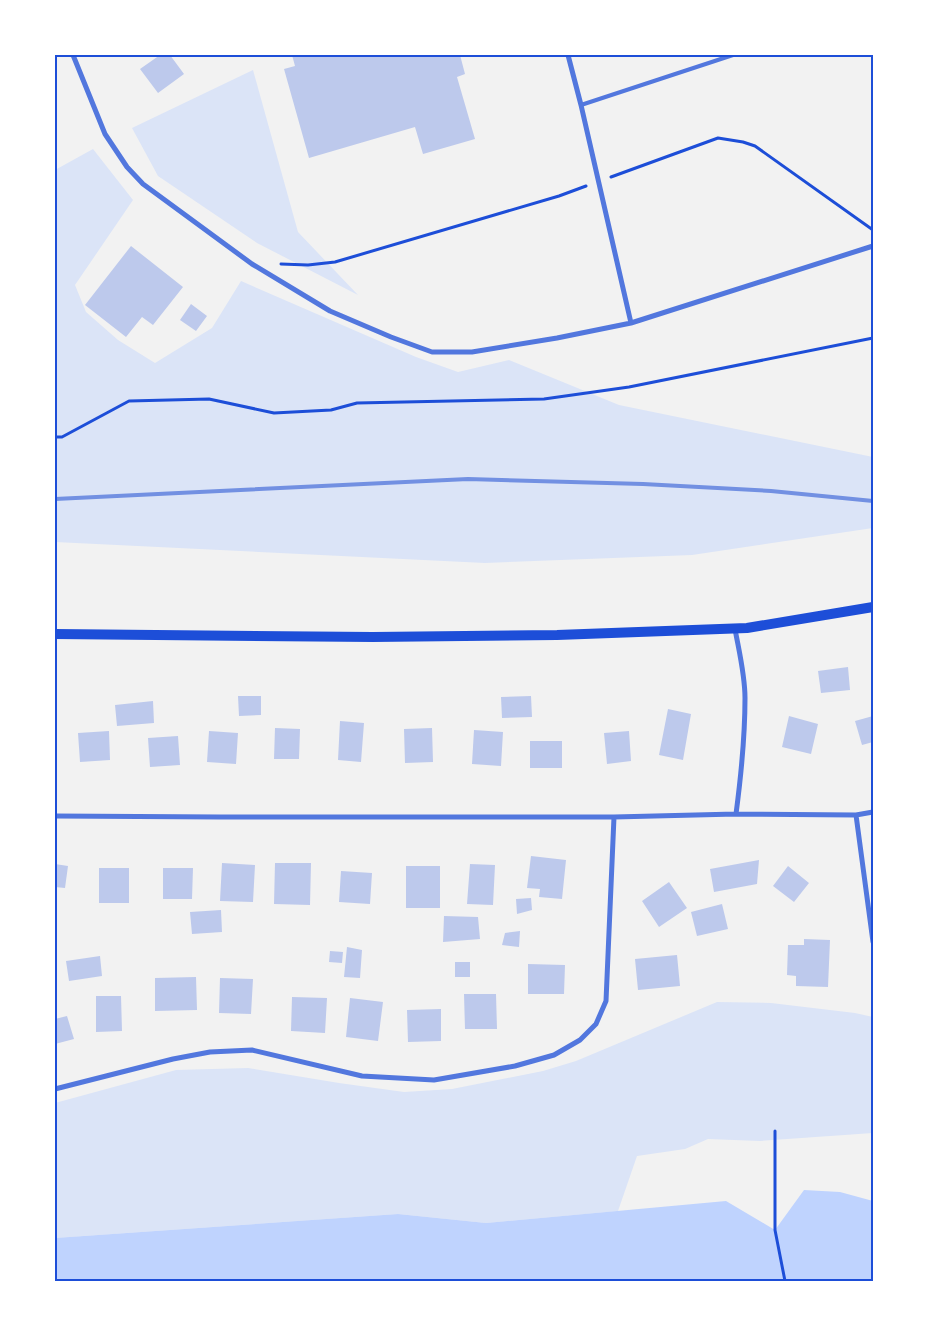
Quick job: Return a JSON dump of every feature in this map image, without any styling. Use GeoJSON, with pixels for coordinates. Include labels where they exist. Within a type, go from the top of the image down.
{"type":"FeatureCollection","features":[{"type":"Feature","properties":{"kind":"main road"},"geometry":{"type":"LineString","coordinates":[[55,634],[373,637],[556,634],[735,628],[873,607]]}},
{"type":"Feature","properties":{"kind":"street"},"geometry":{"type":"LineString","coordinates":[[73,55],[105,134],[127,168],[150,190],[252,264],[330,311],[432,352],[472,352],[558,338],[631,323],[873,246]]}},
{"type":"Feature","properties":{"kind":"street"},"geometry":{"type":"LineString","coordinates":[[568,55],[631,323]]}},
{"type":"Feature","properties":{"kind":"street"},"geometry":{"type":"LineString","coordinates":[[735,628],[745,697],[736,814]]}},
{"type":"Feature","properties":{"kind":"street"},"geometry":{"type":"LineString","coordinates":[[55,816],[614,817],[736,814],[856,815],[873,812]]}},
{"type":"Feature","properties":{"kind":"street"},"geometry":{"type":"LineString","coordinates":[[856,815],[873,942]]}},
{"type":"Feature","properties":{"kind":"street"},"geometry":{"type":"LineString","coordinates":[[55,1089],[173,1059],[210,1052],[252,1050],[362,1076],[434,1080],[515,1066],[554,1055],[580,1040],[596,1024],[606,1001],[614,817]]}},
{"type":"Feature","properties":{"kind":"lane"},"geometry":{"type":"LineString","coordinates":[[581,105],[733,55]]}},
{"type":"Feature","properties":{"kind":"path"},"geometry":{"type":"LineString","coordinates":[[252,264],[308,265],[335,262],[559,196],[718,138],[755,146],[873,230]]}},
{"type":"Feature","properties":{"kind":"path"},"geometry":{"type":"LineString","coordinates":[[55,437],[62,437],[130,402],[209,399],[274,412],[331,410],[357,403],[544,399],[629,387],[873,338]]}},
{"type":"Feature","properties":{"kind":"path"},"geometry":{"type":"LineString","coordinates":[[776,1131],[775,1230],[785,1281]]}},
{"type":"Feature","properties":{"kind":"shaded area"},"geometry":{"type":"Polygon","coordinates":[[[253,70],[298,232],[358,295],[257,243],[158,176],[132,128],[253,70]]]}},
{"type":"Feature","properties":{"kind":"shaded area"},"geometry":{"type":"Polygon","coordinates":[[[93,149],[133,200],[75,285],[86,312],[118,340],[155,363],[212,328],[241,281],[416,357],[458,372],[509,360],[619,405],[873,457],[873,528],[692,555],[485,563],[55,542],[55,170],[93,149]]]}},
{"type":"Feature","properties":{"kind":"shaded area"},"geometry":{"type":"Polygon","coordinates":[[[717,1002],[771,1003],[855,1013],[873,1017],[873,1133],[760,1141],[708,1139],[685,1149],[637,1156],[618,1211],[486,1223],[398,1214],[55,1238],[55,1103],[176,1070],[248,1068],[404,1092],[452,1089],[543,1071],[576,1061],[717,1002]]]}},
{"type":"Feature","properties":{"kind":"water"},"geometry":{"type":"Polygon","coordinates":[[[804,1190],[840,1192],[873,1201],[873,1281],[55,1281],[55,1238],[398,1214],[486,1223],[726,1201],[775,1230],[804,1190]]]}},
{"type":"Feature","properties":{"kind":"building"},"geometry":{"type":"Polygon","coordinates":[[[160,55],[170,55],[184,74],[158,93],[140,69],[160,55]]]}},
{"type":"Feature","properties":{"kind":"building"},"geometry":{"type":"Polygon","coordinates":[[[292,55],[460,55],[465,74],[457,77],[475,139],[423,154],[415,127],[309,158],[284,69],[295,66],[292,55]]]}},
{"type":"Feature","properties":{"kind":"building"},"geometry":{"type":"Polygon","coordinates":[[[131,246],[183,287],[153,325],[142,317],[126,337],[85,305],[131,246]]]}},
{"type":"Feature","properties":{"kind":"building"},"geometry":{"type":"Polygon","coordinates":[[[191,304],[207,316],[196,331],[180,320],[191,304]]]}},
{"type":"Feature","properties":{"kind":"building"},"geometry":{"type":"Polygon","coordinates":[[[848,667],[850,690],[821,693],[818,671],[848,667]]]}},
{"type":"Feature","properties":{"kind":"building"},"geometry":{"type":"Polygon","coordinates":[[[238,696],[261,696],[261,715],[239,716],[238,696]]]}},
{"type":"Feature","properties":{"kind":"building"},"geometry":{"type":"Polygon","coordinates":[[[531,696],[532,717],[502,718],[501,697],[531,696]]]}},
{"type":"Feature","properties":{"kind":"building"},"geometry":{"type":"Polygon","coordinates":[[[153,701],[154,723],[117,726],[115,705],[153,701]]]}},
{"type":"Feature","properties":{"kind":"building"},"geometry":{"type":"Polygon","coordinates":[[[668,709],[691,714],[683,760],[659,755],[668,709]]]}},
{"type":"Feature","properties":{"kind":"building"},"geometry":{"type":"Polygon","coordinates":[[[789,716],[818,724],[811,754],[782,747],[789,716]]]}},
{"type":"Feature","properties":{"kind":"building"},"geometry":{"type":"Polygon","coordinates":[[[873,716],[873,742],[862,745],[855,721],[873,716]]]}},
{"type":"Feature","properties":{"kind":"building"},"geometry":{"type":"Polygon","coordinates":[[[340,721],[364,723],[361,762],[338,760],[340,721]]]}},
{"type":"Feature","properties":{"kind":"building"},"geometry":{"type":"Polygon","coordinates":[[[275,728],[300,729],[299,759],[274,759],[275,728]]]}},
{"type":"Feature","properties":{"kind":"building"},"geometry":{"type":"Polygon","coordinates":[[[432,728],[433,762],[405,763],[404,729],[432,728]]]}},
{"type":"Feature","properties":{"kind":"building"},"geometry":{"type":"Polygon","coordinates":[[[474,730],[503,732],[501,766],[472,764],[474,730]]]}},
{"type":"Feature","properties":{"kind":"building"},"geometry":{"type":"Polygon","coordinates":[[[109,731],[110,760],[80,762],[78,733],[109,731]]]}},
{"type":"Feature","properties":{"kind":"building"},"geometry":{"type":"Polygon","coordinates":[[[209,731],[238,733],[236,764],[207,762],[209,731]]]}},
{"type":"Feature","properties":{"kind":"building"},"geometry":{"type":"Polygon","coordinates":[[[629,731],[631,761],[607,764],[604,733],[629,731]]]}},
{"type":"Feature","properties":{"kind":"building"},"geometry":{"type":"Polygon","coordinates":[[[178,736],[180,765],[150,767],[148,738],[178,736]]]}},
{"type":"Feature","properties":{"kind":"building"},"geometry":{"type":"Polygon","coordinates":[[[530,741],[562,741],[562,768],[530,768],[530,741]]]}},
{"type":"Feature","properties":{"kind":"building"},"geometry":{"type":"Polygon","coordinates":[[[531,856],[566,860],[562,899],[539,897],[540,889],[527,888],[531,856]]]}},
{"type":"Feature","properties":{"kind":"building"},"geometry":{"type":"Polygon","coordinates":[[[759,860],[757,884],[714,892],[710,869],[759,860]]]}},
{"type":"Feature","properties":{"kind":"building"},"geometry":{"type":"Polygon","coordinates":[[[222,863],[255,865],[253,902],[220,901],[222,863]]]}},
{"type":"Feature","properties":{"kind":"building"},"geometry":{"type":"Polygon","coordinates":[[[275,863],[311,863],[310,905],[274,904],[275,863]]]}},
{"type":"Feature","properties":{"kind":"building"},"geometry":{"type":"Polygon","coordinates":[[[55,864],[68,866],[65,888],[55,887],[55,864]]]}},
{"type":"Feature","properties":{"kind":"building"},"geometry":{"type":"Polygon","coordinates":[[[470,864],[495,865],[493,905],[467,904],[470,864]]]}},
{"type":"Feature","properties":{"kind":"building"},"geometry":{"type":"Polygon","coordinates":[[[406,866],[440,866],[440,908],[406,908],[406,866]]]}},
{"type":"Feature","properties":{"kind":"building"},"geometry":{"type":"Polygon","coordinates":[[[788,866],[809,883],[794,902],[773,886],[788,866]]]}},
{"type":"Feature","properties":{"kind":"building"},"geometry":{"type":"Polygon","coordinates":[[[99,868],[129,868],[129,903],[99,903],[99,868]]]}},
{"type":"Feature","properties":{"kind":"building"},"geometry":{"type":"Polygon","coordinates":[[[163,868],[193,868],[192,899],[163,899],[163,868]]]}},
{"type":"Feature","properties":{"kind":"building"},"geometry":{"type":"Polygon","coordinates":[[[341,871],[372,873],[370,904],[339,902],[341,871]]]}},
{"type":"Feature","properties":{"kind":"building"},"geometry":{"type":"Polygon","coordinates":[[[669,882],[687,908],[659,927],[642,901],[669,882]]]}},
{"type":"Feature","properties":{"kind":"building"},"geometry":{"type":"Polygon","coordinates":[[[531,898],[532,910],[517,914],[516,899],[531,898]]]}},
{"type":"Feature","properties":{"kind":"building"},"geometry":{"type":"Polygon","coordinates":[[[722,904],[728,929],[697,936],[691,912],[722,904]]]}},
{"type":"Feature","properties":{"kind":"building"},"geometry":{"type":"Polygon","coordinates":[[[221,910],[222,932],[192,934],[190,912],[221,910]]]}},
{"type":"Feature","properties":{"kind":"building"},"geometry":{"type":"Polygon","coordinates":[[[444,916],[478,917],[480,939],[443,942],[444,916]]]}},
{"type":"Feature","properties":{"kind":"building"},"geometry":{"type":"Polygon","coordinates":[[[520,931],[519,947],[502,945],[505,933],[520,931]]]}},
{"type":"Feature","properties":{"kind":"building"},"geometry":{"type":"Polygon","coordinates":[[[804,939],[830,940],[828,987],[796,986],[796,976],[787,975],[788,945],[804,945],[804,939]]]}},
{"type":"Feature","properties":{"kind":"building"},"geometry":{"type":"Polygon","coordinates":[[[347,947],[362,950],[360,978],[344,977],[347,947]]]}},
{"type":"Feature","properties":{"kind":"building"},"geometry":{"type":"Polygon","coordinates":[[[330,951],[343,952],[342,963],[329,962],[330,951]]]}},
{"type":"Feature","properties":{"kind":"building"},"geometry":{"type":"Polygon","coordinates":[[[677,955],[680,986],[638,990],[635,959],[677,955]]]}},
{"type":"Feature","properties":{"kind":"building"},"geometry":{"type":"Polygon","coordinates":[[[100,956],[102,976],[69,981],[66,961],[100,956]]]}},
{"type":"Feature","properties":{"kind":"building"},"geometry":{"type":"Polygon","coordinates":[[[455,962],[470,962],[470,977],[455,977],[455,962]]]}},
{"type":"Feature","properties":{"kind":"building"},"geometry":{"type":"Polygon","coordinates":[[[528,964],[565,965],[564,994],[528,994],[528,964]]]}},
{"type":"Feature","properties":{"kind":"building"},"geometry":{"type":"Polygon","coordinates":[[[196,977],[197,1010],[155,1011],[155,978],[196,977]]]}},
{"type":"Feature","properties":{"kind":"building"},"geometry":{"type":"Polygon","coordinates":[[[220,978],[253,979],[251,1014],[219,1013],[220,978]]]}},
{"type":"Feature","properties":{"kind":"building"},"geometry":{"type":"Polygon","coordinates":[[[464,994],[496,994],[497,1029],[465,1029],[464,994]]]}},
{"type":"Feature","properties":{"kind":"building"},"geometry":{"type":"Polygon","coordinates":[[[96,996],[121,996],[122,1031],[96,1032],[96,996]]]}},
{"type":"Feature","properties":{"kind":"building"},"geometry":{"type":"Polygon","coordinates":[[[292,997],[327,998],[325,1033],[291,1031],[292,997]]]}},
{"type":"Feature","properties":{"kind":"building"},"geometry":{"type":"Polygon","coordinates":[[[350,998],[383,1002],[378,1041],[346,1037],[350,998]]]}},
{"type":"Feature","properties":{"kind":"building"},"geometry":{"type":"Polygon","coordinates":[[[441,1009],[441,1041],[408,1042],[407,1010],[441,1009]]]}},
{"type":"Feature","properties":{"kind":"building"},"geometry":{"type":"Polygon","coordinates":[[[67,1016],[74,1039],[55,1044],[55,1019],[67,1016]]]}},
{"type":"Feature","properties":{"kind":"railway"},"geometry":{"type":"LineString","coordinates":[[55,499],[468,479],[643,484],[771,491],[873,501]]}}]}
